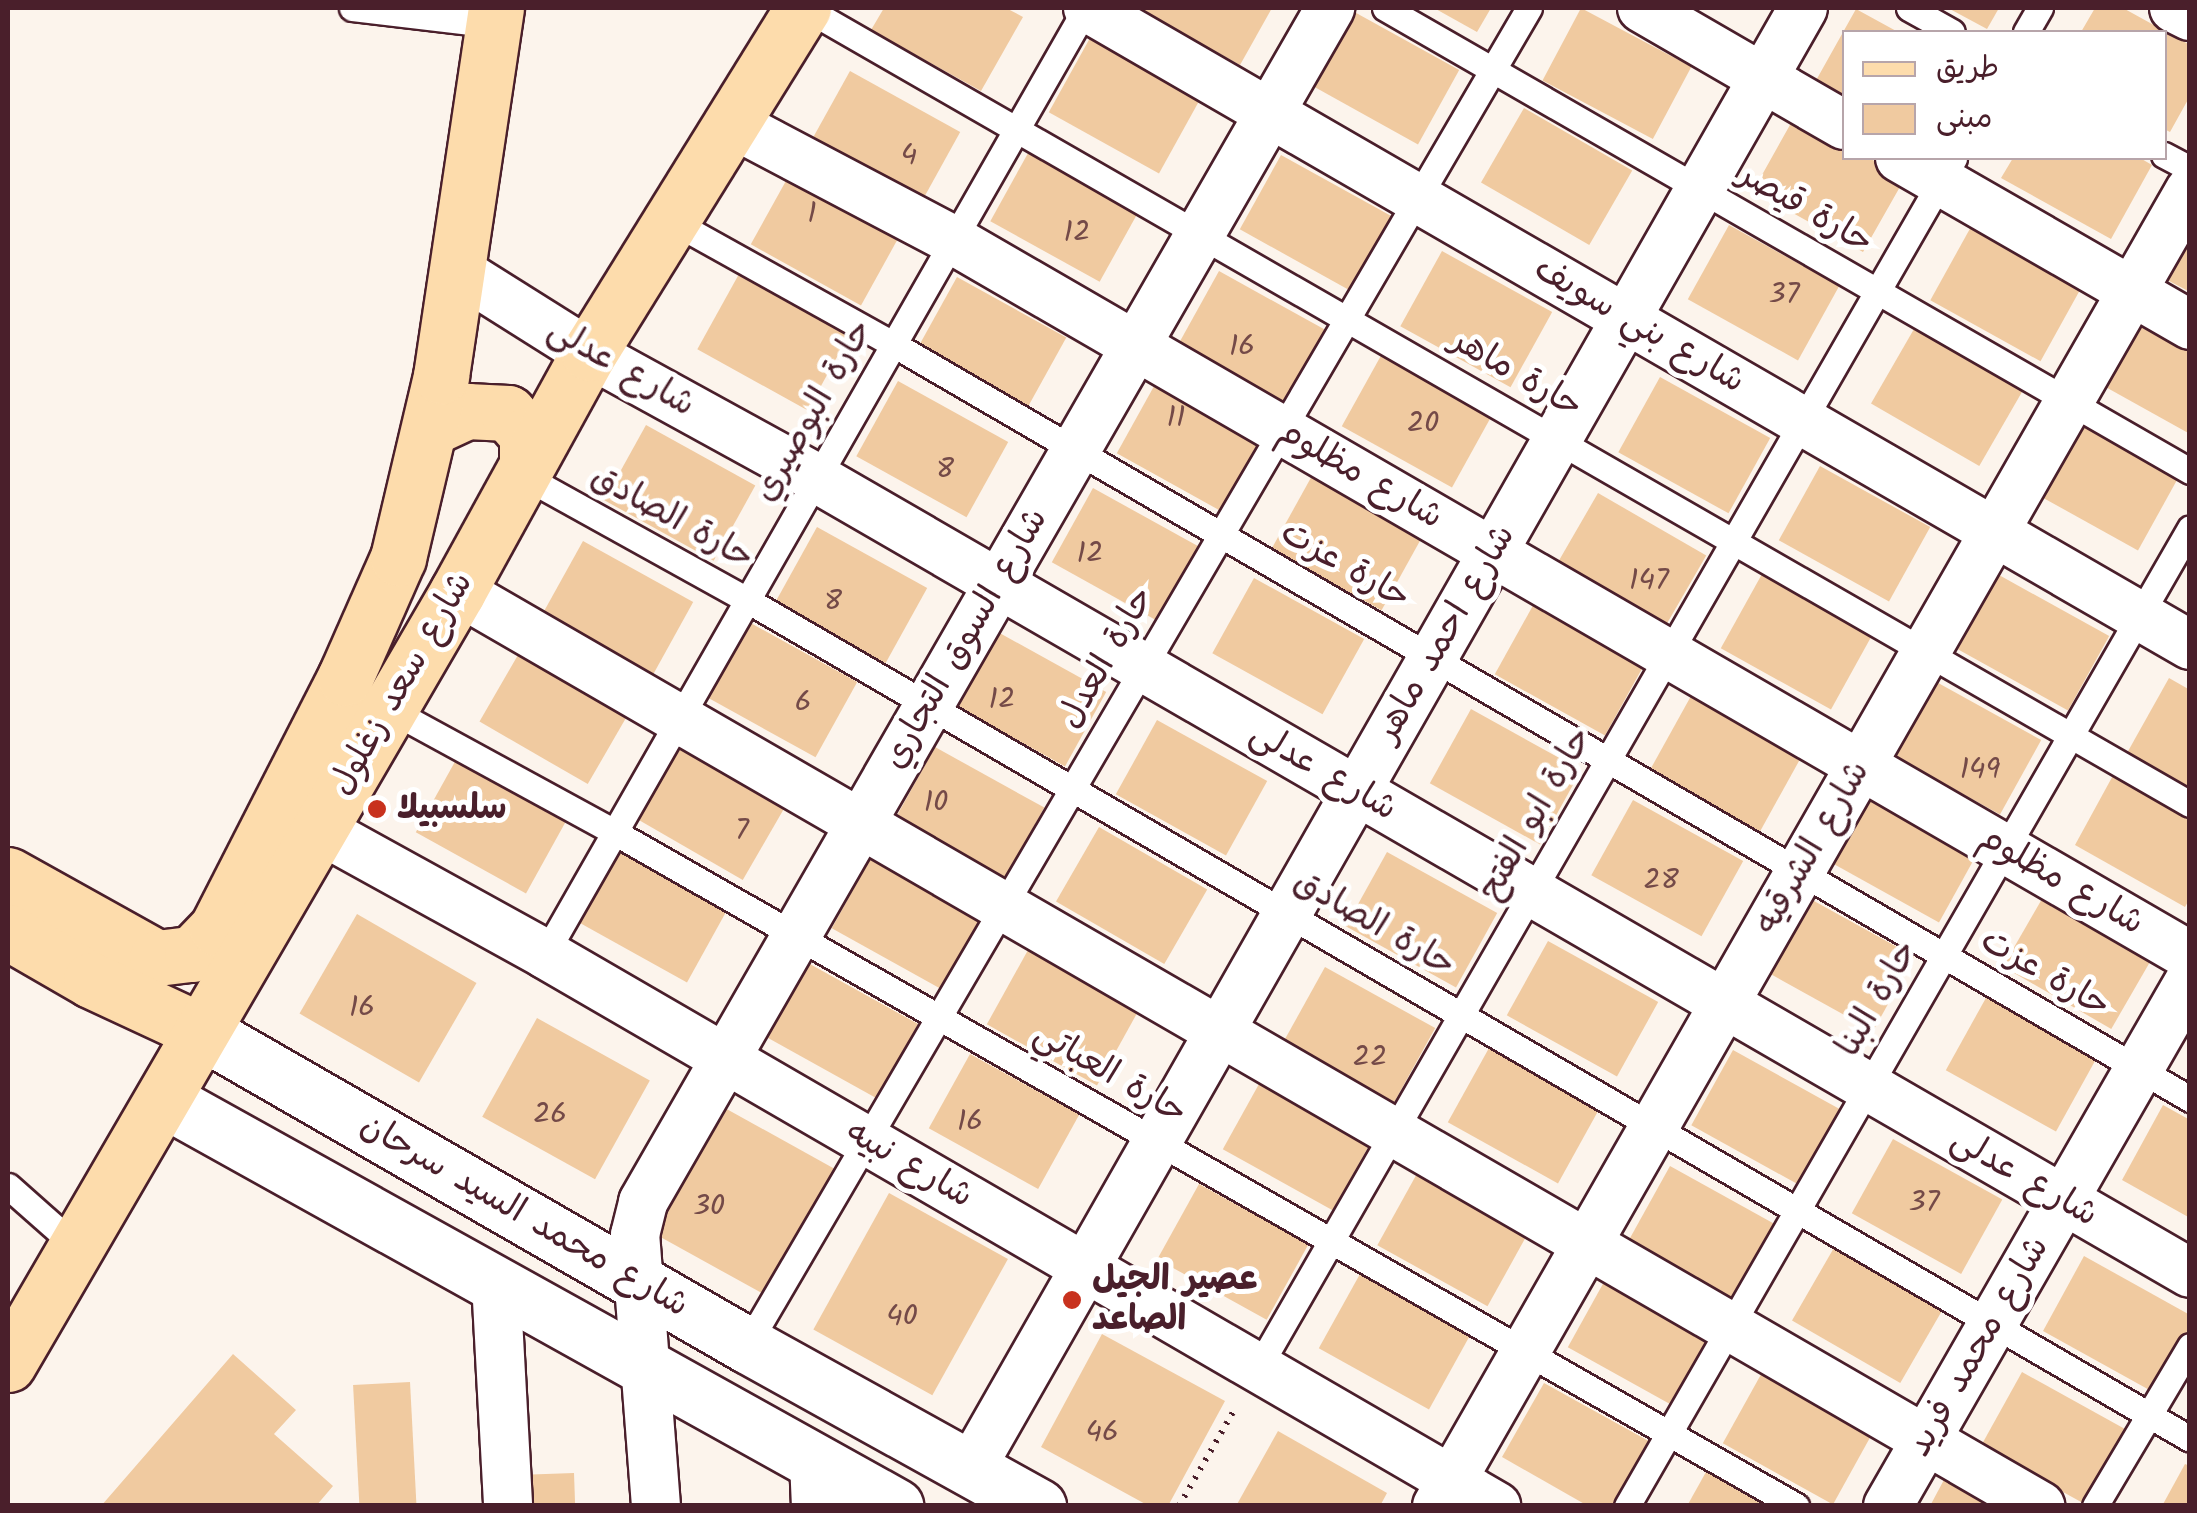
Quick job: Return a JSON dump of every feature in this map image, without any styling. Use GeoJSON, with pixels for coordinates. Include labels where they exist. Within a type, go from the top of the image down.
{"type":"FeatureCollection","features":[{"type":"Feature","properties":{"kind":"main road","name":"شارع سعد زغلول"},"geometry":{"type":"LineString","coordinates":[[8,1364],[458,591],[589,353],[804,8]]}},
{"type":"Feature","properties":{"kind":"main road","name":"شارع سعد زغلول"},"geometry":{"type":"LineString","coordinates":[[8,875],[125,944],[157,958],[175,959],[192,954],[217,928],[382,600],[398,558],[430,428],[458,270],[495,16]]}},
{"type":"Feature","properties":{"kind":"main road"},"geometry":{"type":"LineString","coordinates":[[430,428],[467,410],[508,413],[527,435],[524,468]]}},
{"type":"Feature","properties":{"kind":"main road","name":"شارع محمد السيد سرحان"},"geometry":{"type":"LineString","coordinates":[[8,932],[90,980],[202,1031]]}},
{"type":"Feature","properties":{"kind":"street","name":"شارع بني سويف"},"geometry":{"type":"LineString","coordinates":[[1087,8],[2190,645]]}},
{"type":"Feature","properties":{"kind":"street","name":"شارع السوق التجاري"},"geometry":{"type":"LineString","coordinates":[[656,1506],[635,1235],[643,1202],[1330,8]]}},
{"type":"Feature","properties":{"kind":"street"},"geometry":{"type":"LineString","coordinates":[[1642,8],[1842,124]]}},
{"type":"Feature","properties":{"kind":"street","name":"شارع احمد ماهر"},"geometry":{"type":"LineString","coordinates":[[970,1468],[1802,8]]}},
{"type":"Feature","properties":{"kind":"street"},"geometry":{"type":"LineString","coordinates":[[2174,8],[2190,16]]}},
{"type":"Feature","properties":{"kind":"street","name":"شارع مظلوم"},"geometry":{"type":"LineString","coordinates":[[733,124],[953,240],[2190,956]]}},
{"type":"Feature","properties":{"kind":"street"},"geometry":{"type":"LineString","coordinates":[[1909,160],[1947,169],[2131,292],[2190,325]]}},
{"type":"Feature","properties":{"kind":"street","name":"شارع الشرقيه"},"geometry":{"type":"LineString","coordinates":[[1444,1493],[2190,190]]}},
{"type":"Feature","properties":{"kind":"street","name":"شارع عدلى"},"geometry":{"type":"LineString","coordinates":[[458,270],[589,353],[816,478],[2190,1273]]}},
{"type":"Feature","properties":{"kind":"street"},"geometry":{"type":"LineString","coordinates":[[458,591],[2040,1506]]}},
{"type":"Feature","properties":{"kind":"street","name":"شارع نبيه"},"geometry":{"type":"LineString","coordinates":[[319,829],[544,954],[1258,1368],[1444,1493],[1496,1506]]}},
{"type":"Feature","properties":{"kind":"street","name":"شارع محمد فريد"},"geometry":{"type":"LineString","coordinates":[[1888,1506],[2190,980]]}},
{"type":"Feature","properties":{"kind":"street","name":"شارع محمد السيد سرحان"},"geometry":{"type":"LineString","coordinates":[[202,1031],[747,1345],[1038,1506]]}},
{"type":"Feature","properties":{"kind":"street","name":"شارع محمد السيد سرحان"},"geometry":{"type":"LineString","coordinates":[[163,1099],[496,1282],[648,1371],[816,1483],[895,1506]]}},
{"type":"Feature","properties":{"kind":"street"},"geometry":{"type":"LineString","coordinates":[[496,1282],[508,1506]]}},
{"type":"Feature","properties":{"kind":"lane"},"geometry":{"type":"LineString","coordinates":[[352,8],[495,16]]}},
{"type":"Feature","properties":{"kind":"lane","name":"حارة ماهر"},"geometry":{"type":"LineString","coordinates":[[804,8],[1018,126],[2190,804]]}},
{"type":"Feature","properties":{"kind":"lane","name":"حارة البوصيري"},"geometry":{"type":"LineString","coordinates":[[544,954],[1087,8]]}},
{"type":"Feature","properties":{"kind":"lane","name":"حارة قيصر"},"geometry":{"type":"LineString","coordinates":[[1385,8],[2190,471]]}},
{"type":"Feature","properties":{"kind":"lane","name":"حارة العدل"},"geometry":{"type":"LineString","coordinates":[[747,1345],[1529,8]]}},
{"type":"Feature","properties":{"kind":"lane"},"geometry":{"type":"LineString","coordinates":[[1908,8],[1948,30]]}},
{"type":"Feature","properties":{"kind":"lane"},"geometry":{"type":"LineString","coordinates":[[2027,30],[2040,8]]}},
{"type":"Feature","properties":{"kind":"lane"},"geometry":{"type":"LineString","coordinates":[[2167,157],[2190,169]]}},
{"type":"Feature","properties":{"kind":"lane","name":"حارة ابو الفتح"},"geometry":{"type":"LineString","coordinates":[[1258,1368],[1947,169]]}},
{"type":"Feature","properties":{"kind":"lane","name":"حارة عزت"},"geometry":{"type":"LineString","coordinates":[[670,220],[893,344],[2190,1099]]}},
{"type":"Feature","properties":{"kind":"lane","name":"حارة الصادق"},"geometry":{"type":"LineString","coordinates":[[524,468],[2190,1439]]}},
{"type":"Feature","properties":{"kind":"lane","name":"حارة البنا"},"geometry":{"type":"LineString","coordinates":[[1627,1506],[2190,528]]}},
{"type":"Feature","properties":{"kind":"lane","name":"حارة العباتي"},"geometry":{"type":"LineString","coordinates":[[387,708],[796,935],[1796,1506]]}},
{"type":"Feature","properties":{"kind":"lane"},"geometry":{"type":"LineString","coordinates":[[8,1186],[77,1247]]}},
{"type":"Feature","properties":{"kind":"lane"},"geometry":{"type":"LineString","coordinates":[[2095,1506],[2190,1346]]}},
{"type":"Feature","properties":{"kind":"path"},"geometry":{"type":"LineString","coordinates":[[1179,1506],[1258,1368]]}},
{"type":"Feature","properties":{"kind":"building"},"geometry":{"type":"Polygon","coordinates":[[[884,8],[1006,8],[1023,17],[981,91],[871,30],[884,8]]]}},
{"type":"Feature","properties":{"kind":"building"},"geometry":{"type":"Polygon","coordinates":[[[1137,8],[1272,8],[1240,65],[1137,8]]]}},
{"type":"Feature","properties":{"kind":"building"},"geometry":{"type":"Polygon","coordinates":[[[1434,8],[1491,8],[1477,32],[1434,8]]]}},
{"type":"Feature","properties":{"kind":"building"},"geometry":{"type":"Polygon","coordinates":[[[1581,8],[1691,67],[1653,139],[1543,80],[1581,8]]]}},
{"type":"Feature","properties":{"kind":"building"},"geometry":{"type":"Polygon","coordinates":[[[1948,8],[1999,8],[1987,29],[1948,8]]]}},
{"type":"Feature","properties":{"kind":"building"},"geometry":{"type":"Polygon","coordinates":[[[2095,8],[2123,8],[2163,30],[2082,30],[2095,8]]]}},
{"type":"Feature","properties":{"kind":"building"},"geometry":{"type":"Polygon","coordinates":[[[1349,9],[1459,70],[1418,144],[1308,83],[1349,9]]]}},
{"type":"Feature","properties":{"kind":"building"},"geometry":{"type":"Polygon","coordinates":[[[1856,9],[1894,30],[1844,30],[1856,9]]]}},
{"type":"Feature","properties":{"kind":"building"},"geometry":{"type":"Polygon","coordinates":[[[2167,32],[2190,45],[2190,96],[2170,132],[2167,32]]]}},
{"type":"Feature","properties":{"kind":"building"},"geometry":{"type":"Polygon","coordinates":[[[1842,34],[1842,100],[1814,84],[1842,34]]]}},
{"type":"Feature","properties":{"kind":"building"},"geometry":{"type":"Polygon","coordinates":[[[1090,38],[1200,99],[1159,173],[1049,112],[1090,38]]]}},
{"type":"Feature","properties":{"kind":"building"},"geometry":{"type":"Polygon","coordinates":[[[850,71],[960,132],[919,206],[809,145],[850,71]]]}},
{"type":"Feature","properties":{"kind":"building"},"geometry":{"type":"Polygon","coordinates":[[[1524,108],[1632,170],[1589,245],[1481,182],[1524,108]]]}},
{"type":"Feature","properties":{"kind":"building"},"geometry":{"type":"Polygon","coordinates":[[[1795,116],[1842,143],[1842,160],[1873,160],[1905,178],[1863,252],[1753,191],[1795,116]]]}},
{"type":"Feature","properties":{"kind":"building"},"geometry":{"type":"Polygon","coordinates":[[[1032,146],[1141,207],[1100,282],[990,221],[1032,146]]]}},
{"type":"Feature","properties":{"kind":"building"},"geometry":{"type":"Polygon","coordinates":[[[1281,155],[1391,216],[1350,290],[1240,229],[1281,155]]]}},
{"type":"Feature","properties":{"kind":"building"},"geometry":{"type":"Polygon","coordinates":[[[2012,160],[2143,160],[2152,165],[2111,239],[2001,178],[2012,160]]]}},
{"type":"Feature","properties":{"kind":"building"},"geometry":{"type":"Polygon","coordinates":[[[792,170],[902,231],[861,305],[751,244],[792,170]]]}},
{"type":"Feature","properties":{"kind":"building"},"geometry":{"type":"Polygon","coordinates":[[[2190,209],[2190,292],[2154,273],[2190,209]]]}},
{"type":"Feature","properties":{"kind":"building"},"geometry":{"type":"Polygon","coordinates":[[[1729,225],[1839,286],[1798,360],[1688,299],[1729,225]]]}},
{"type":"Feature","properties":{"kind":"building"},"geometry":{"type":"Polygon","coordinates":[[[1972,225],[2082,286],[2041,361],[1930,300],[1972,225]]]}},
{"type":"Feature","properties":{"kind":"building"},"geometry":{"type":"Polygon","coordinates":[[[1442,251],[1552,312],[1511,387],[1400,326],[1442,251]]]}},
{"type":"Feature","properties":{"kind":"building"},"geometry":{"type":"Polygon","coordinates":[[[1219,271],[1329,332],[1288,406],[1178,345],[1219,271]]]}},
{"type":"Feature","properties":{"kind":"building"},"geometry":{"type":"Polygon","coordinates":[[[739,274],[849,335],[808,410],[697,349],[739,274]]]}},
{"type":"Feature","properties":{"kind":"building"},"geometry":{"type":"Polygon","coordinates":[[[957,277],[1066,338],[1025,413],[915,352],[957,277]]]}},
{"type":"Feature","properties":{"kind":"building"},"geometry":{"type":"Polygon","coordinates":[[[2135,305],[2190,336],[2190,434],[2093,380],[2135,305]]]}},
{"type":"Feature","properties":{"kind":"building"},"geometry":{"type":"Polygon","coordinates":[[[1914,329],[2022,391],[1979,466],[1871,403],[1914,329]]]}},
{"type":"Feature","properties":{"kind":"building"},"geometry":{"type":"Polygon","coordinates":[[[1383,352],[1493,413],[1452,487],[1342,426],[1383,352]]]}},
{"type":"Feature","properties":{"kind":"building"},"geometry":{"type":"Polygon","coordinates":[[[1660,377],[1770,438],[1729,513],[1618,452],[1660,377]]]}},
{"type":"Feature","properties":{"kind":"building"},"geometry":{"type":"Polygon","coordinates":[[[1158,379],[1267,440],[1226,514],[1117,453],[1158,379]]]}},
{"type":"Feature","properties":{"kind":"building"},"geometry":{"type":"Polygon","coordinates":[[[898,381],[1008,442],[967,517],[856,456],[898,381]]]}},
{"type":"Feature","properties":{"kind":"building"},"geometry":{"type":"Polygon","coordinates":[[[2069,415],[2179,476],[2138,550],[2028,489],[2069,415]]]}},
{"type":"Feature","properties":{"kind":"building"},"geometry":{"type":"Polygon","coordinates":[[[646,425],[755,486],[714,561],[604,500],[646,425]]]}},
{"type":"Feature","properties":{"kind":"building"},"geometry":{"type":"Polygon","coordinates":[[[1820,466],[1930,527],[1889,601],[1779,540],[1820,466]]]}},
{"type":"Feature","properties":{"kind":"building"},"geometry":{"type":"Polygon","coordinates":[[[1313,474],[1423,535],[1382,610],[1271,549],[1313,474]]]}},
{"type":"Feature","properties":{"kind":"building"},"geometry":{"type":"Polygon","coordinates":[[[1093,488],[1202,549],[1161,623],[1052,562],[1093,488]]]}},
{"type":"Feature","properties":{"kind":"building"},"geometry":{"type":"Polygon","coordinates":[[[1598,493],[1706,556],[1664,629],[1556,567],[1598,493]]]}},
{"type":"Feature","properties":{"kind":"building"},"geometry":{"type":"Polygon","coordinates":[[[817,527],[927,588],[886,663],[775,602],[817,527]]]}},
{"type":"Feature","properties":{"kind":"building"},"geometry":{"type":"Polygon","coordinates":[[[583,541],[693,602],[652,676],[542,615],[583,541]]]}},
{"type":"Feature","properties":{"kind":"building"},"geometry":{"type":"Polygon","coordinates":[[[1762,574],[1872,635],[1831,709],[1721,648],[1762,574]]]}},
{"type":"Feature","properties":{"kind":"building"},"geometry":{"type":"Polygon","coordinates":[[[1999,575],[2109,636],[2068,710],[1958,649],[1999,575]]]}},
{"type":"Feature","properties":{"kind":"building"},"geometry":{"type":"Polygon","coordinates":[[[1254,578],[1364,639],[1323,714],[1212,653],[1254,578]]]}},
{"type":"Feature","properties":{"kind":"building"},"geometry":{"type":"Polygon","coordinates":[[[1536,600],[1646,661],[1605,735],[1495,674],[1536,600]]]}},
{"type":"Feature","properties":{"kind":"building"},"geometry":{"type":"Polygon","coordinates":[[[747,621],[857,682],[816,757],[705,696],[747,621]]]}},
{"type":"Feature","properties":{"kind":"building"},"geometry":{"type":"Polygon","coordinates":[[[996,631],[1106,692],[1065,766],[955,705],[996,631]]]}},
{"type":"Feature","properties":{"kind":"building"},"geometry":{"type":"Polygon","coordinates":[[[522,648],[630,710],[588,784],[480,722],[522,648]]]}},
{"type":"Feature","properties":{"kind":"building"},"geometry":{"type":"Polygon","coordinates":[[[2169,678],[2190,690],[2190,788],[2127,753],[2169,678]]]}},
{"type":"Feature","properties":{"kind":"building"},"geometry":{"type":"Polygon","coordinates":[[[1931,679],[2041,740],[2000,814],[1890,753],[1931,679]]]}},
{"type":"Feature","properties":{"kind":"building"},"geometry":{"type":"Polygon","coordinates":[[[1691,696],[1801,757],[1760,831],[1650,770],[1691,696]]]}},
{"type":"Feature","properties":{"kind":"building"},"geometry":{"type":"Polygon","coordinates":[[[1471,709],[1581,770],[1540,844],[1430,783],[1471,709]]]}},
{"type":"Feature","properties":{"kind":"building"},"geometry":{"type":"Polygon","coordinates":[[[1157,720],[1267,781],[1226,855],[1116,794],[1157,720]]]}},
{"type":"Feature","properties":{"kind":"building"},"geometry":{"type":"Polygon","coordinates":[[[677,744],[785,806],[743,880],[634,818],[677,744]]]}},
{"type":"Feature","properties":{"kind":"building"},"geometry":{"type":"Polygon","coordinates":[[[935,747],[1044,808],[1003,882],[894,821],[935,747]]]}},
{"type":"Feature","properties":{"kind":"building"},"geometry":{"type":"Polygon","coordinates":[[[457,758],[567,819],[526,893],[416,832],[457,758]]]}},
{"type":"Feature","properties":{"kind":"building"},"geometry":{"type":"Polygon","coordinates":[[[2116,770],[2190,811],[2190,898],[2185,907],[2075,845],[2116,770]]]}},
{"type":"Feature","properties":{"kind":"building"},"geometry":{"type":"Polygon","coordinates":[[[1870,787],[1980,848],[1939,922],[1829,861],[1870,787]]]}},
{"type":"Feature","properties":{"kind":"building"},"geometry":{"type":"Polygon","coordinates":[[[1633,800],[1743,861],[1702,936],[1591,875],[1633,800]]]}},
{"type":"Feature","properties":{"kind":"building"},"geometry":{"type":"Polygon","coordinates":[[[1099,827],[1207,890],[1164,964],[1056,901],[1099,827]]]}},
{"type":"Feature","properties":{"kind":"building"},"geometry":{"type":"Polygon","coordinates":[[[618,847],[728,908],[687,982],[577,921],[618,847]]]}},
{"type":"Feature","properties":{"kind":"building"},"geometry":{"type":"Polygon","coordinates":[[[1387,852],[1497,913],[1456,987],[1346,926],[1387,852]]]}},
{"type":"Feature","properties":{"kind":"building"},"geometry":{"type":"Polygon","coordinates":[[[873,854],[983,915],[942,989],[832,928],[873,854]]]}},
{"type":"Feature","properties":{"kind":"building"},"geometry":{"type":"Polygon","coordinates":[[[2046,892],[2154,954],[2111,1029],[2003,966],[2046,892]]]}},
{"type":"Feature","properties":{"kind":"building"},"geometry":{"type":"Polygon","coordinates":[[[1805,896],[1914,957],[1873,1031],[1764,970],[1805,896]]]}},
{"type":"Feature","properties":{"kind":"building"},"geometry":{"type":"Polygon","coordinates":[[[357,914],[477,983],[419,1083],[300,1014],[357,914]]]}},
{"type":"Feature","properties":{"kind":"building"},"geometry":{"type":"Polygon","coordinates":[[[1548,941],[1658,1002],[1617,1076],[1507,1015],[1548,941]]]}},
{"type":"Feature","properties":{"kind":"building"},"geometry":{"type":"Polygon","coordinates":[[[1028,950],[1138,1011],[1097,1085],[987,1024],[1028,950]]]}},
{"type":"Feature","properties":{"kind":"building"},"geometry":{"type":"Polygon","coordinates":[[[808,963],[918,1024],[877,1098],[767,1037],[808,963]]]}},
{"type":"Feature","properties":{"kind":"building"},"geometry":{"type":"Polygon","coordinates":[[[1325,967],[1435,1028],[1394,1102],[1284,1041],[1325,967]]]}},
{"type":"Feature","properties":{"kind":"building"},"geometry":{"type":"Polygon","coordinates":[[[1987,996],[2097,1057],[2056,1131],[1946,1070],[1987,996]]]}},
{"type":"Feature","properties":{"kind":"building"},"geometry":{"type":"Polygon","coordinates":[[[537,1018],[650,1081],[595,1179],[482,1117],[537,1018]]]}},
{"type":"Feature","properties":{"kind":"building"},"geometry":{"type":"Polygon","coordinates":[[[1489,1048],[1599,1109],[1558,1183],[1448,1122],[1489,1048]]]}},
{"type":"Feature","properties":{"kind":"building"},"geometry":{"type":"Polygon","coordinates":[[[1733,1050],[1843,1111],[1802,1186],[1691,1125],[1733,1050]]]}},
{"type":"Feature","properties":{"kind":"building"},"geometry":{"type":"Polygon","coordinates":[[[970,1054],[1079,1115],[1038,1189],[929,1128],[970,1054]]]}},
{"type":"Feature","properties":{"kind":"building"},"geometry":{"type":"Polygon","coordinates":[[[1264,1075],[1374,1136],[1333,1210],[1223,1149],[1264,1075]]]}},
{"type":"Feature","properties":{"kind":"building"},"geometry":{"type":"Polygon","coordinates":[[[2163,1105],[2190,1120],[2190,1218],[2122,1180],[2163,1105]]]}},
{"type":"Feature","properties":{"kind":"building"},"geometry":{"type":"Polygon","coordinates":[[[723,1107],[838,1171],[768,1296],[653,1233],[723,1107]]]}},
{"type":"Feature","properties":{"kind":"building"},"geometry":{"type":"Polygon","coordinates":[[[1893,1139],[2002,1200],[1961,1274],[1852,1213],[1893,1139]]]}},
{"type":"Feature","properties":{"kind":"building"},"geometry":{"type":"Polygon","coordinates":[[[1670,1166],[1780,1227],[1739,1301],[1629,1240],[1670,1166]]]}},
{"type":"Feature","properties":{"kind":"building"},"geometry":{"type":"Polygon","coordinates":[[[1419,1170],[1529,1231],[1488,1306],[1377,1245],[1419,1170]]]}},
{"type":"Feature","properties":{"kind":"building"},"geometry":{"type":"Polygon","coordinates":[[[1199,1184],[1308,1245],[1267,1320],[1157,1259],[1199,1184]]]}},
{"type":"Feature","properties":{"kind":"building"},"geometry":{"type":"Polygon","coordinates":[[[889,1193],[1008,1259],[932,1395],[813,1329],[889,1193]]]}},
{"type":"Feature","properties":{"kind":"building"},"geometry":{"type":"Polygon","coordinates":[[[1835,1246],[1943,1308],[1900,1383],[1792,1320],[1835,1246]]]}},
{"type":"Feature","properties":{"kind":"building"},"geometry":{"type":"Polygon","coordinates":[[[2084,1256],[2190,1315],[2190,1326],[2153,1392],[2043,1331],[2084,1256]]]}},
{"type":"Feature","properties":{"kind":"building"},"geometry":{"type":"Polygon","coordinates":[[[1609,1273],[1719,1334],[1678,1408],[1568,1347],[1609,1273]]]}},
{"type":"Feature","properties":{"kind":"building"},"geometry":{"type":"Polygon","coordinates":[[[1360,1274],[1470,1335],[1429,1409],[1319,1348],[1360,1274]]]}},
{"type":"Feature","properties":{"kind":"building"},"geometry":{"type":"Polygon","coordinates":[[[1102,1334],[1225,1401],[1168,1506],[1149,1506],[1041,1447],[1102,1334]]]}},
{"type":"Feature","properties":{"kind":"building"},"geometry":{"type":"Polygon","coordinates":[[[233,1354],[296,1410],[274,1434],[333,1486],[316,1506],[101,1506],[233,1354]]]}},
{"type":"Feature","properties":{"kind":"building"},"geometry":{"type":"Polygon","coordinates":[[[1764,1369],[1874,1430],[1833,1504],[1723,1443],[1764,1369]]]}},
{"type":"Feature","properties":{"kind":"building"},"geometry":{"type":"Polygon","coordinates":[[[2022,1372],[2132,1433],[2092,1506],[1981,1446],[2022,1372]]]}},
{"type":"Feature","properties":{"kind":"building"},"geometry":{"type":"Polygon","coordinates":[[[410,1382],[416,1506],[359,1506],[353,1385],[410,1382]]]}},
{"type":"Feature","properties":{"kind":"building"},"geometry":{"type":"Polygon","coordinates":[[[1544,1383],[1654,1444],[1620,1506],[1588,1506],[1502,1457],[1544,1383]]]}},
{"type":"Feature","properties":{"kind":"building"},"geometry":{"type":"Polygon","coordinates":[[[1278,1431],[1387,1493],[1380,1506],[1236,1506],[1278,1431]]]}},
{"type":"Feature","properties":{"kind":"building"},"geometry":{"type":"Polygon","coordinates":[[[2185,1464],[2190,1466],[2190,1506],[2162,1506],[2185,1464]]]}},
{"type":"Feature","properties":{"kind":"building"},"geometry":{"type":"Polygon","coordinates":[[[1706,1472],[1765,1506],[1687,1506],[1706,1472]]]}},
{"type":"Feature","properties":{"kind":"building"},"geometry":{"type":"Polygon","coordinates":[[[574,1473],[575,1506],[518,1506],[517,1475],[574,1473]]]}},
{"type":"Feature","properties":{"kind":"building"},"geometry":{"type":"Polygon","coordinates":[[[1946,1476],[2000,1506],[1930,1506],[1946,1476]]]}},
{"type":"Feature","properties":{"kind":"place","name":"سلسبيلا"},"geometry":{"type":"Point","coordinates":[377,809]}},
{"type":"Feature","properties":{"kind":"place","name":"عصير الجيل الصاعد"},"geometry":{"type":"Point","coordinates":[1072,1300]}}]}
